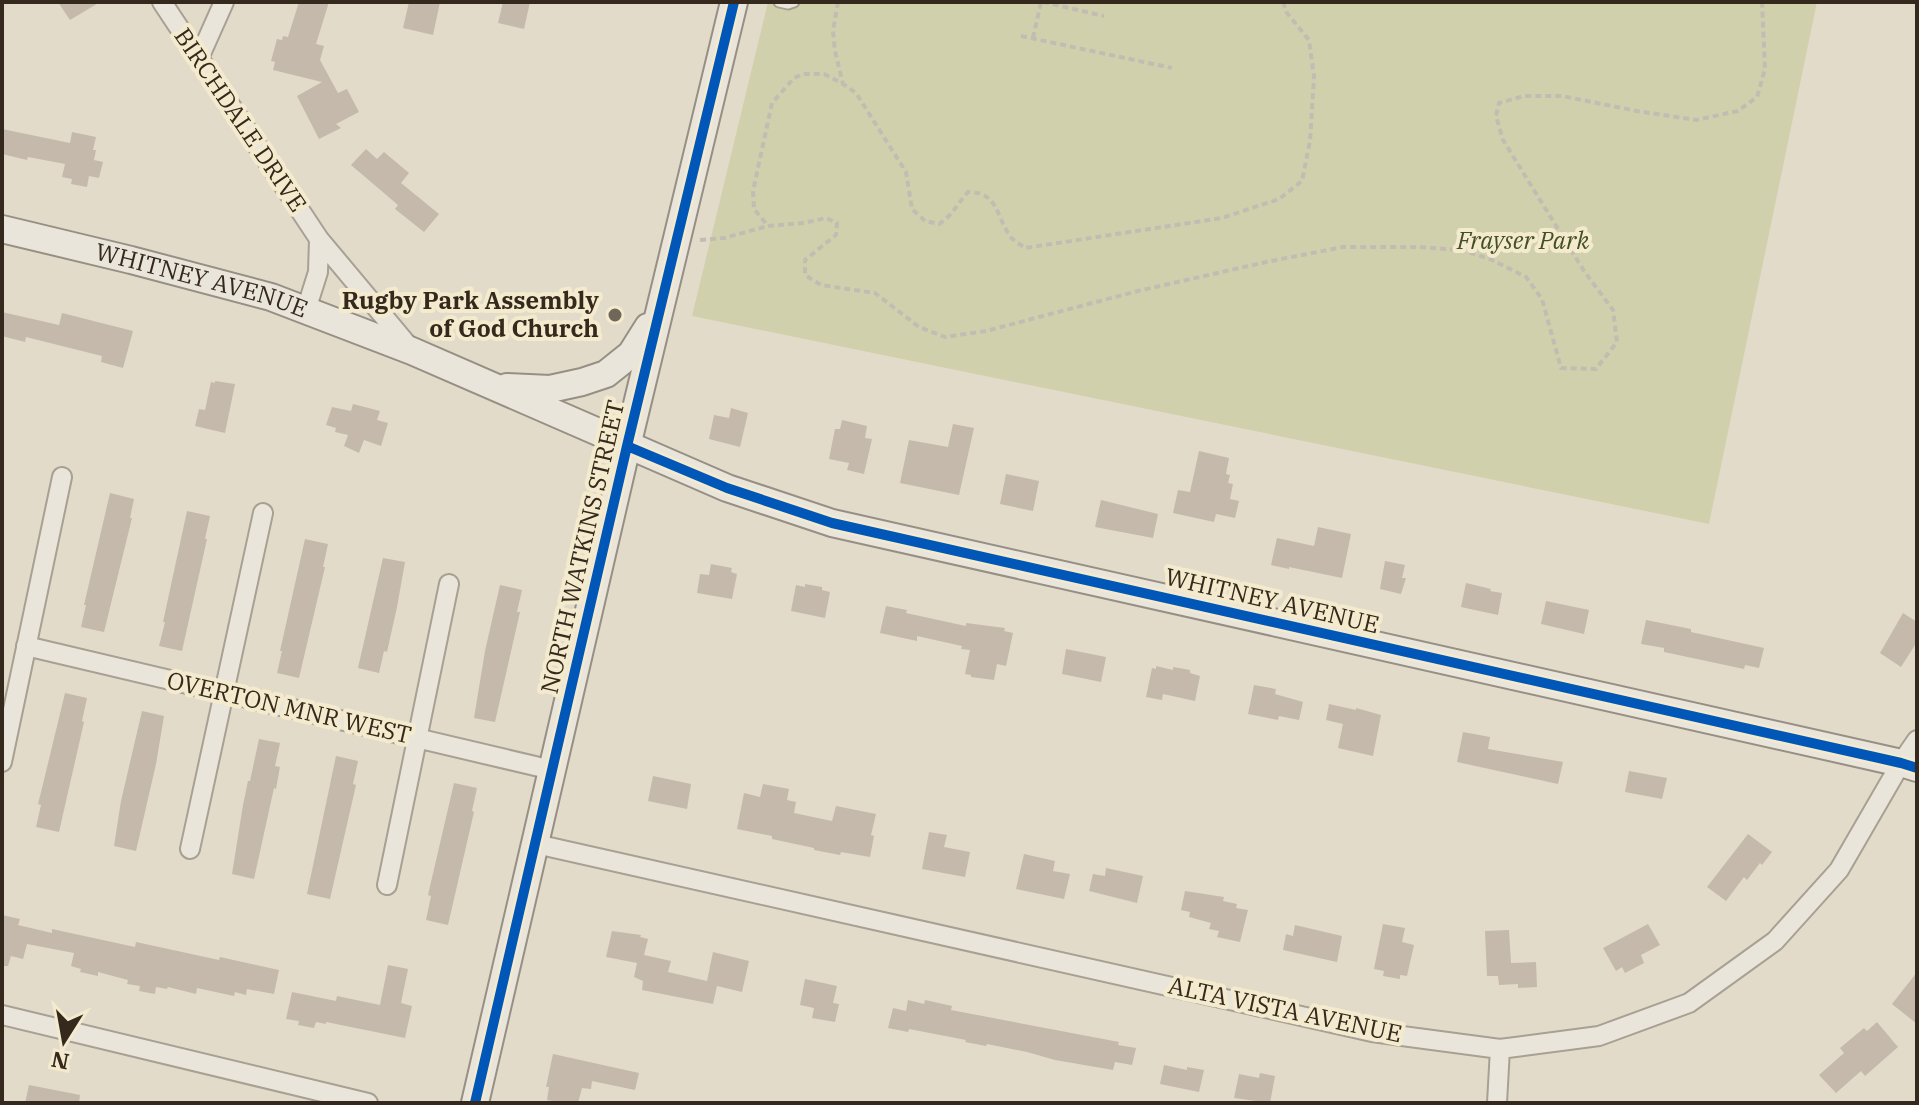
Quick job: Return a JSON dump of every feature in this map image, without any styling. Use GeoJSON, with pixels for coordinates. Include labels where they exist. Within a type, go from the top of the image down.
{"type":"FeatureCollection","features":[{"type":"Feature","properties":{"kind":"main road","name":"NORTH WATKINS STREET"},"geometry":{"type":"LineString","coordinates":[[475,1103],[627,446],[734,2]]}},
{"type":"Feature","properties":{"kind":"main road","name":"WHITNEY AVENUE"},"geometry":{"type":"LineString","coordinates":[[2,229],[271,297],[412,351],[727,488],[832,523],[1909,765]]}},
{"type":"Feature","properties":{"kind":"main road"},"geometry":{"type":"LineString","coordinates":[[493,387],[550,389],[606,374],[631,354],[660,307]]}},
{"type":"Feature","properties":{"kind":"street","name":"BIRCHDALE DRIVE"},"geometry":{"type":"LineString","coordinates":[[162,2],[319,239],[412,351]]}},
{"type":"Feature","properties":{"kind":"street"},"geometry":{"type":"LineString","coordinates":[[199,58],[224,2]]}},
{"type":"Feature","properties":{"kind":"street","name":"BIRCHDALE DRIVE"},"geometry":{"type":"LineString","coordinates":[[306,310],[318,272],[319,239]]}},
{"type":"Feature","properties":{"kind":"street"},"geometry":{"type":"LineString","coordinates":[[2,762],[62,477]]}},
{"type":"Feature","properties":{"kind":"street"},"geometry":{"type":"LineString","coordinates":[[190,849],[263,513]]}},
{"type":"Feature","properties":{"kind":"street"},"geometry":{"type":"LineString","coordinates":[[387,885],[449,584]]}},
{"type":"Feature","properties":{"kind":"street","name":"OVERTON MNR WEST"},"geometry":{"type":"LineString","coordinates":[[26,646],[552,770]]}},
{"type":"Feature","properties":{"kind":"street","name":"ALTA VISTA AVENUE"},"geometry":{"type":"LineString","coordinates":[[536,844],[1372,1032],[1500,1049],[1599,1036],[1689,1003],[1775,941],[1839,870],[1909,765],[1917,740]]}},
{"type":"Feature","properties":{"kind":"street"},"geometry":{"type":"LineString","coordinates":[[2,1015],[368,1103]]}},
{"type":"Feature","properties":{"kind":"street"},"geometry":{"type":"LineString","coordinates":[[1497,1103],[1500,1049]]}},
{"type":"Feature","properties":{"kind":"lane"},"geometry":{"type":"LineString","coordinates":[[779,2],[794,2]]}},
{"type":"Feature","properties":{"kind":"path"},"geometry":{"type":"LineString","coordinates":[[838,2],[833,31],[843,84]]}},
{"type":"Feature","properties":{"kind":"path"},"geometry":{"type":"LineString","coordinates":[[1033,38],[1042,2],[1104,16]]}},
{"type":"Feature","properties":{"kind":"path"},"geometry":{"type":"LineString","coordinates":[[768,226],[754,209],[753,191],[772,103],[794,78],[803,74],[824,74],[856,93],[906,172],[912,209],[925,221],[939,224],[950,217],[968,192],[979,192],[994,204],[1011,238],[1025,248],[1222,218],[1279,199],[1302,181],[1310,141],[1314,77],[1309,40],[1287,13],[1283,2]]}},
{"type":"Feature","properties":{"kind":"path"},"geometry":{"type":"LineString","coordinates":[[677,241],[724,238],[768,226],[826,218],[837,223],[836,235],[805,260],[805,275],[821,285],[875,293],[919,327],[945,337],[986,331],[1138,291],[1343,247],[1461,250],[1490,259],[1526,277],[1542,299],[1561,368],[1596,369],[1617,342],[1613,310],[1584,271],[1503,140],[1496,116],[1499,103],[1524,96],[1562,96],[1696,120],[1738,111],[1757,97],[1765,69],[1762,2]]}},
{"type":"Feature","properties":{"kind":"path"},"geometry":{"type":"LineString","coordinates":[[1021,36],[1172,68]]}},
{"type":"Feature","properties":{"kind":"green space","name":"Frayser Park"},"geometry":{"type":"Polygon","coordinates":[[[768,2],[1817,2],[1709,524],[692,316],[768,2]]]}},
{"type":"Feature","properties":{"kind":"building"},"geometry":{"type":"Polygon","coordinates":[[[58,2],[100,2],[70,20],[58,2]]]}},
{"type":"Feature","properties":{"kind":"building"},"geometry":{"type":"Polygon","coordinates":[[[299,2],[329,2],[316,44],[324,46],[320,60],[338,93],[347,89],[359,112],[336,124],[341,128],[319,139],[297,96],[322,82],[273,70],[275,62],[271,61],[277,39],[288,37],[299,2]]]}},
{"type":"Feature","properties":{"kind":"building"},"geometry":{"type":"Polygon","coordinates":[[[409,2],[440,2],[433,35],[403,28],[409,2]]]}},
{"type":"Feature","properties":{"kind":"building"},"geometry":{"type":"Polygon","coordinates":[[[503,2],[530,2],[524,29],[498,23],[503,2]]]}},
{"type":"Feature","properties":{"kind":"building"},"geometry":{"type":"Polygon","coordinates":[[[2,129],[70,143],[72,132],[96,137],[94,160],[103,162],[99,178],[89,176],[87,187],[71,184],[72,179],[62,177],[65,164],[2,154],[2,129]]]}},
{"type":"Feature","properties":{"kind":"building"},"geometry":{"type":"Polygon","coordinates":[[[366,149],[377,159],[384,152],[409,173],[401,183],[439,214],[424,232],[395,209],[398,205],[351,165],[366,149]]]}},
{"type":"Feature","properties":{"kind":"building"},"geometry":{"type":"Polygon","coordinates":[[[2,312],[59,325],[62,313],[133,331],[123,368],[101,362],[102,356],[26,337],[25,342],[2,336],[2,312]]]}},
{"type":"Feature","properties":{"kind":"building"},"geometry":{"type":"Polygon","coordinates":[[[211,382],[235,384],[225,433],[195,426],[199,409],[205,410],[211,382]]]}},
{"type":"Feature","properties":{"kind":"building"},"geometry":{"type":"Polygon","coordinates":[[[353,404],[380,411],[377,420],[388,423],[381,446],[364,440],[359,453],[344,446],[348,435],[335,432],[336,428],[326,425],[332,407],[351,411],[353,404]]]}},
{"type":"Feature","properties":{"kind":"building"},"geometry":{"type":"Polygon","coordinates":[[[731,408],[748,413],[740,447],[709,439],[714,415],[729,418],[731,408]]]}},
{"type":"Feature","properties":{"kind":"building"},"geometry":{"type":"Polygon","coordinates":[[[842,420],[867,426],[865,438],[872,439],[864,474],[847,470],[849,463],[829,459],[835,429],[840,429],[842,420]]]}},
{"type":"Feature","properties":{"kind":"building"},"geometry":{"type":"Polygon","coordinates":[[[953,424],[974,428],[959,495],[900,483],[909,440],[948,447],[953,424]]]}},
{"type":"Feature","properties":{"kind":"building"},"geometry":{"type":"Polygon","coordinates":[[[1199,451],[1229,458],[1226,474],[1230,475],[1228,483],[1233,484],[1230,499],[1239,501],[1235,518],[1216,514],[1214,522],[1173,513],[1178,490],[1190,492],[1199,451]]]}},
{"type":"Feature","properties":{"kind":"building"},"geometry":{"type":"Polygon","coordinates":[[[1006,474],[1039,481],[1033,511],[1000,504],[1006,474]]]}},
{"type":"Feature","properties":{"kind":"building"},"geometry":{"type":"Polygon","coordinates":[[[110,493],[134,499],[104,632],[81,627],[110,493]]]}},
{"type":"Feature","properties":{"kind":"building"},"geometry":{"type":"Polygon","coordinates":[[[1101,500],[1158,514],[1153,538],[1095,527],[1101,500]]]}},
{"type":"Feature","properties":{"kind":"building"},"geometry":{"type":"Polygon","coordinates":[[[187,511],[210,516],[182,651],[159,646],[187,511]]]}},
{"type":"Feature","properties":{"kind":"building"},"geometry":{"type":"Polygon","coordinates":[[[1318,527],[1351,534],[1342,578],[1271,565],[1277,538],[1314,546],[1318,527]]]}},
{"type":"Feature","properties":{"kind":"building"},"geometry":{"type":"Polygon","coordinates":[[[305,539],[328,544],[299,678],[277,673],[305,539]]]}},
{"type":"Feature","properties":{"kind":"building"},"geometry":{"type":"Polygon","coordinates":[[[383,558],[405,562],[387,652],[384,651],[379,673],[358,668],[383,558]]]}},
{"type":"Feature","properties":{"kind":"building"},"geometry":{"type":"Polygon","coordinates":[[[1385,561],[1405,565],[1402,578],[1406,578],[1401,594],[1380,589],[1385,561]]]}},
{"type":"Feature","properties":{"kind":"building"},"geometry":{"type":"Polygon","coordinates":[[[711,564],[732,568],[731,572],[737,574],[732,599],[697,593],[700,574],[709,575],[711,564]]]}},
{"type":"Feature","properties":{"kind":"building"},"geometry":{"type":"Polygon","coordinates":[[[1466,583],[1502,593],[1498,615],[1461,607],[1466,583]]]}},
{"type":"Feature","properties":{"kind":"building"},"geometry":{"type":"Polygon","coordinates":[[[805,584],[830,592],[825,618],[791,611],[796,585],[805,587],[805,584]]]}},
{"type":"Feature","properties":{"kind":"building"},"geometry":{"type":"Polygon","coordinates":[[[500,585],[522,590],[517,612],[520,612],[495,722],[474,718],[500,585]]]}},
{"type":"Feature","properties":{"kind":"building"},"geometry":{"type":"Polygon","coordinates":[[[1546,601],[1589,610],[1584,634],[1541,624],[1546,601]]]}},
{"type":"Feature","properties":{"kind":"building"},"geometry":{"type":"Polygon","coordinates":[[[886,606],[966,626],[966,623],[1005,628],[1004,631],[1013,633],[1006,666],[997,664],[994,680],[971,677],[965,674],[970,650],[961,649],[962,646],[917,636],[917,641],[880,633],[886,606]]]}},
{"type":"Feature","properties":{"kind":"building"},"geometry":{"type":"Polygon","coordinates":[[[1903,613],[1917,622],[1917,642],[1901,667],[1880,653],[1903,613]]]}},
{"type":"Feature","properties":{"kind":"building"},"geometry":{"type":"Polygon","coordinates":[[[1646,620],[1764,648],[1759,668],[1745,665],[1744,669],[1641,644],[1646,620]]]}},
{"type":"Feature","properties":{"kind":"building"},"geometry":{"type":"Polygon","coordinates":[[[1066,649],[1106,657],[1101,682],[1062,674],[1066,649]]]}},
{"type":"Feature","properties":{"kind":"building"},"geometry":{"type":"Polygon","coordinates":[[[1156,666],[1190,670],[1190,673],[1200,676],[1195,701],[1163,694],[1162,700],[1146,697],[1152,668],[1156,669],[1156,666]]]}},
{"type":"Feature","properties":{"kind":"building"},"geometry":{"type":"Polygon","coordinates":[[[1254,685],[1276,689],[1275,694],[1303,702],[1299,720],[1279,716],[1278,720],[1248,714],[1254,685]]]}},
{"type":"Feature","properties":{"kind":"building"},"geometry":{"type":"Polygon","coordinates":[[[65,693],[87,698],[59,832],[36,827],[41,805],[38,804],[65,693]]]}},
{"type":"Feature","properties":{"kind":"building"},"geometry":{"type":"Polygon","coordinates":[[[1329,704],[1381,715],[1373,756],[1338,748],[1343,724],[1326,720],[1329,704]]]}},
{"type":"Feature","properties":{"kind":"building"},"geometry":{"type":"Polygon","coordinates":[[[142,711],[164,716],[136,851],[114,846],[142,711]]]}},
{"type":"Feature","properties":{"kind":"building"},"geometry":{"type":"Polygon","coordinates":[[[1463,732],[1490,737],[1488,749],[1563,762],[1558,784],[1457,762],[1463,732]]]}},
{"type":"Feature","properties":{"kind":"building"},"geometry":{"type":"Polygon","coordinates":[[[259,739],[280,743],[275,766],[280,767],[254,879],[232,874],[243,805],[259,739]]]}},
{"type":"Feature","properties":{"kind":"building"},"geometry":{"type":"Polygon","coordinates":[[[336,756],[358,761],[353,784],[356,785],[330,899],[307,894],[336,756]]]}},
{"type":"Feature","properties":{"kind":"building"},"geometry":{"type":"Polygon","coordinates":[[[1629,771],[1667,778],[1662,799],[1625,792],[1629,771]]]}},
{"type":"Feature","properties":{"kind":"building"},"geometry":{"type":"Polygon","coordinates":[[[653,776],[691,784],[687,809],[648,801],[653,776]]]}},
{"type":"Feature","properties":{"kind":"building"},"geometry":{"type":"Polygon","coordinates":[[[454,783],[477,788],[448,925],[426,920],[431,896],[428,895],[454,783]]]}},
{"type":"Feature","properties":{"kind":"building"},"geometry":{"type":"Polygon","coordinates":[[[763,784],[789,789],[787,800],[796,802],[794,813],[832,821],[836,806],[876,814],[870,857],[814,850],[772,839],[772,836],[737,829],[744,793],[760,797],[763,784]]]}},
{"type":"Feature","properties":{"kind":"building"},"geometry":{"type":"Polygon","coordinates":[[[929,832],[947,835],[944,847],[970,852],[965,877],[922,869],[929,832]]]}},
{"type":"Feature","properties":{"kind":"building"},"geometry":{"type":"Polygon","coordinates":[[[1748,834],[1772,852],[1747,880],[1744,877],[1726,901],[1707,887],[1748,834]]]}},
{"type":"Feature","properties":{"kind":"building"},"geometry":{"type":"Polygon","coordinates":[[[1024,854],[1055,861],[1053,871],[1070,874],[1064,899],[1016,889],[1024,854]]]}},
{"type":"Feature","properties":{"kind":"building"},"geometry":{"type":"Polygon","coordinates":[[[1106,868],[1143,876],[1137,903],[1089,891],[1093,874],[1105,876],[1106,868]]]}},
{"type":"Feature","properties":{"kind":"building"},"geometry":{"type":"Polygon","coordinates":[[[1185,891],[1224,897],[1223,901],[1248,910],[1240,942],[1217,937],[1219,931],[1209,929],[1211,923],[1189,917],[1190,912],[1181,910],[1185,891]]]}},
{"type":"Feature","properties":{"kind":"building"},"geometry":{"type":"Polygon","coordinates":[[[2,915],[20,919],[18,925],[52,933],[52,929],[135,947],[136,942],[279,970],[274,994],[247,989],[246,995],[235,992],[234,996],[197,988],[196,994],[168,987],[156,987],[155,994],[139,991],[140,986],[127,984],[128,980],[98,972],[98,976],[80,972],[81,969],[71,966],[74,953],[27,944],[23,959],[11,956],[8,966],[2,966],[2,915]]]}},
{"type":"Feature","properties":{"kind":"building"},"geometry":{"type":"Polygon","coordinates":[[[1383,924],[1405,928],[1402,942],[1414,945],[1407,976],[1400,975],[1400,979],[1383,976],[1384,971],[1374,969],[1383,924]]]}},
{"type":"Feature","properties":{"kind":"building"},"geometry":{"type":"Polygon","coordinates":[[[1648,924],[1660,945],[1641,955],[1644,963],[1625,973],[1622,967],[1616,971],[1603,948],[1648,924]]]}},
{"type":"Feature","properties":{"kind":"building"},"geometry":{"type":"Polygon","coordinates":[[[1295,925],[1342,936],[1337,962],[1283,950],[1286,934],[1293,936],[1295,925]]]}},
{"type":"Feature","properties":{"kind":"building"},"geometry":{"type":"Polygon","coordinates":[[[1509,930],[1511,963],[1536,962],[1537,987],[1499,985],[1498,976],[1487,976],[1485,931],[1509,930]]]}},
{"type":"Feature","properties":{"kind":"building"},"geometry":{"type":"Polygon","coordinates":[[[612,931],[648,939],[644,955],[671,961],[668,972],[707,981],[713,952],[749,961],[742,992],[717,986],[713,1004],[642,990],[643,981],[634,977],[637,963],[606,957],[612,931]]]}},
{"type":"Feature","properties":{"kind":"building"},"geometry":{"type":"Polygon","coordinates":[[[388,965],[408,969],[401,1003],[412,1006],[405,1038],[326,1022],[316,1022],[314,1028],[286,1019],[292,992],[336,1001],[337,996],[380,1005],[388,965]]]}},
{"type":"Feature","properties":{"kind":"building"},"geometry":{"type":"Polygon","coordinates":[[[1917,972],[1917,1024],[1892,1004],[1917,972]]]}},
{"type":"Feature","properties":{"kind":"building"},"geometry":{"type":"Polygon","coordinates":[[[805,979],[837,986],[833,1003],[839,1004],[835,1022],[812,1018],[814,1008],[800,1005],[805,979]]]}},
{"type":"Feature","properties":{"kind":"building"},"geometry":{"type":"Polygon","coordinates":[[[908,1000],[924,1004],[925,1000],[952,1006],[951,1010],[1119,1042],[1118,1045],[1136,1048],[1132,1065],[1115,1062],[1113,1070],[909,1029],[908,1032],[888,1028],[893,1008],[906,1011],[908,1000]]]}},
{"type":"Feature","properties":{"kind":"building"},"geometry":{"type":"Polygon","coordinates":[[[1877,1022],[1898,1047],[1865,1076],[1861,1071],[1836,1093],[1819,1075],[1844,1053],[1840,1048],[1864,1028],[1867,1031],[1877,1022]]]}},
{"type":"Feature","properties":{"kind":"building"},"geometry":{"type":"Polygon","coordinates":[[[553,1054],[639,1073],[635,1090],[592,1081],[591,1089],[582,1088],[578,1103],[547,1100],[549,1087],[546,1087],[553,1054]]]}},
{"type":"Feature","properties":{"kind":"building"},"geometry":{"type":"Polygon","coordinates":[[[1164,1065],[1204,1070],[1199,1092],[1160,1084],[1164,1065]]]}},
{"type":"Feature","properties":{"kind":"building"},"geometry":{"type":"Polygon","coordinates":[[[1260,1073],[1275,1076],[1270,1103],[1234,1098],[1239,1074],[1259,1078],[1260,1073]]]}},
{"type":"Feature","properties":{"kind":"building"},"geometry":{"type":"Polygon","coordinates":[[[29,1085],[80,1095],[79,1103],[25,1103],[29,1085]]]}},
{"type":"Feature","properties":{"kind":"cycle path"},"geometry":{"type":"LineString","coordinates":[[475,1103],[627,446],[734,2]]}},
{"type":"Feature","properties":{"kind":"cycle path"},"geometry":{"type":"LineString","coordinates":[[627,446],[727,488],[832,523],[1917,768]]}},
{"type":"Feature","properties":{"kind":"place","name":"Rugby Park Assembly of God Church"},"geometry":{"type":"Point","coordinates":[615,315]}}]}
